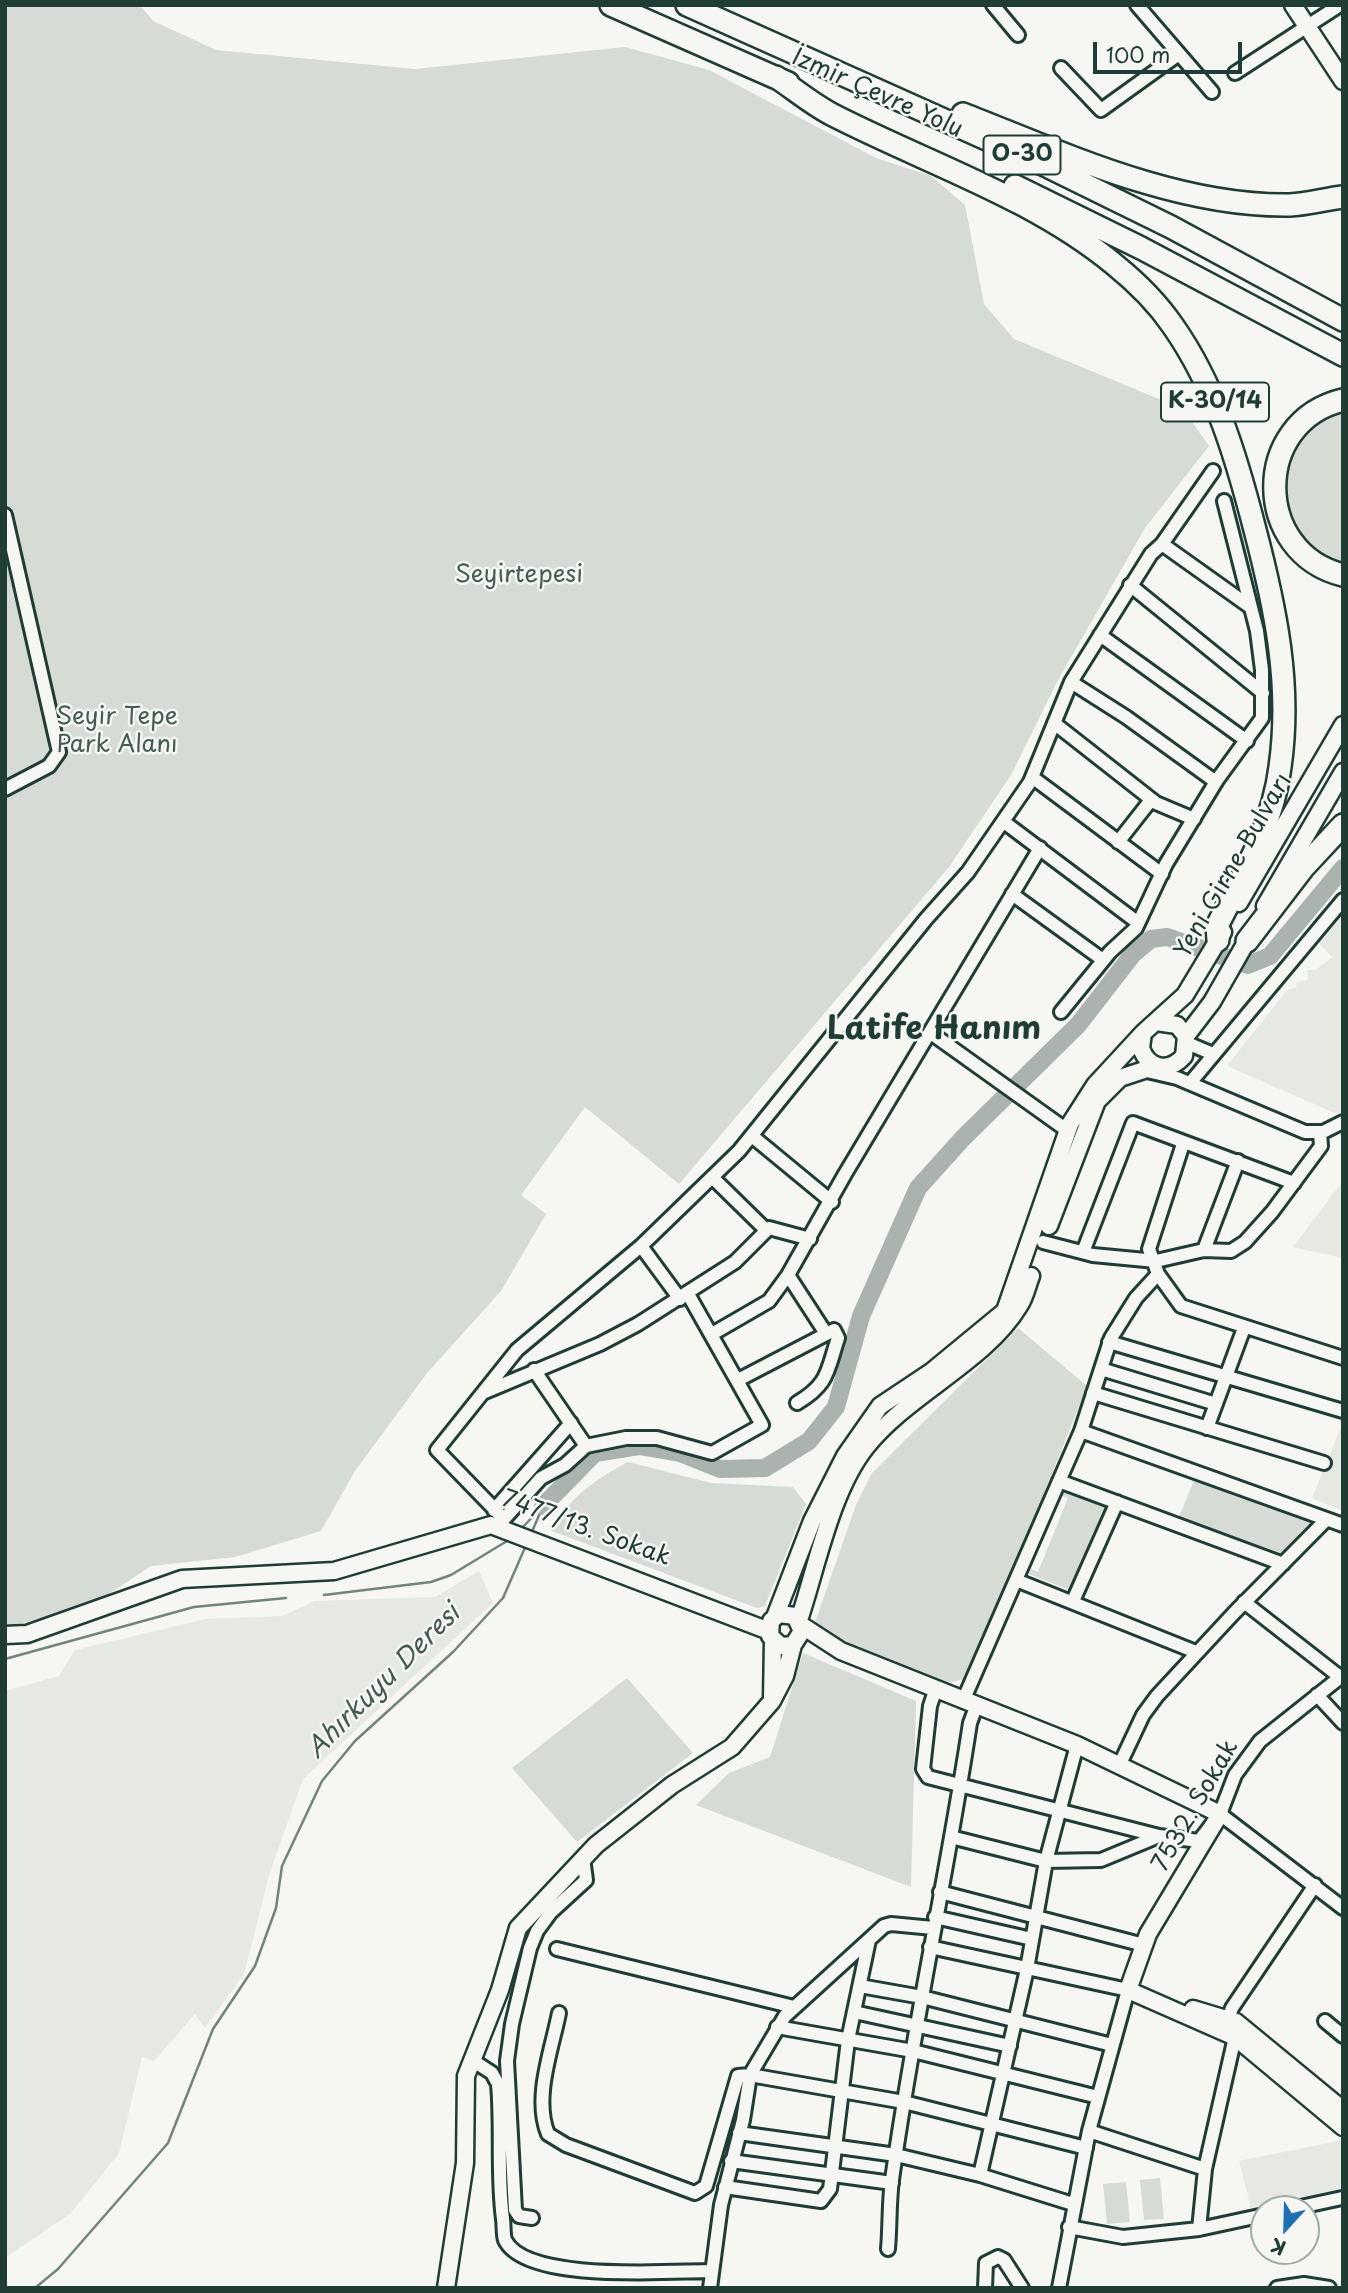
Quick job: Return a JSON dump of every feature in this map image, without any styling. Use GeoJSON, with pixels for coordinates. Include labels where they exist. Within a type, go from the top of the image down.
{"type":"FeatureCollection","features":[{"type":"Feature","properties":{"kind":"highway","name":"İzmir Çevre Yolu"},"geometry":{"type":"LineString","coordinates":[[611,5],[1063,209],[1343,355]]}},
{"type":"Feature","properties":{"kind":"highway","name":"İzmir Çevre Yolu"},"geometry":{"type":"LineString","coordinates":[[690,7],[1094,188],[1238,261],[1343,320]]}},
{"type":"Feature","properties":{"kind":"highway"},"geometry":{"type":"LineString","coordinates":[[690,7],[1055,151],[1165,187],[1235,201],[1291,205],[1343,197]]}},
{"type":"Feature","properties":{"kind":"highway","name":"K-30/14"},"geometry":{"type":"LineString","coordinates":[[775,77],[829,113],[1029,209],[1080,239],[1116,266],[1172,324],[1206,384],[1218,408],[1244,488],[1266,572],[1280,645],[1286,718],[1272,808],[1260,842],[1217,926],[1218,940]]}},
{"type":"Feature","properties":{"kind":"highway","name":"K-30/14"},"geometry":{"type":"LineString","coordinates":[[1343,400],[1312,413],[1293,430],[1277,459],[1273,480],[1275,503],[1287,533],[1314,562],[1343,575]]}},
{"type":"Feature","properties":{"kind":"highway"},"geometry":{"type":"LineString","coordinates":[[1244,947],[1303,868],[1343,825]]}},
{"type":"Feature","properties":{"kind":"street"},"geometry":{"type":"LineString","coordinates":[[993,5],[1018,35]]}},
{"type":"Feature","properties":{"kind":"street"},"geometry":{"type":"LineString","coordinates":[[1157,5],[1141,10],[1212,92]]}},
{"type":"Feature","properties":{"kind":"street"},"geometry":{"type":"LineString","coordinates":[[1293,5],[1343,80]]}},
{"type":"Feature","properties":{"kind":"street"},"geometry":{"type":"LineString","coordinates":[[1234,73],[1310,27],[1340,5]]}},
{"type":"Feature","properties":{"kind":"street"},"geometry":{"type":"LineString","coordinates":[[1061,68],[1101,110],[1179,54]]}},
{"type":"Feature","properties":{"kind":"street"},"geometry":{"type":"LineString","coordinates":[[505,1520],[437,1450],[517,1350],[641,1245],[751,1136],[968,872],[1032,777],[1071,682],[1130,585],[1213,471]]}},
{"type":"Feature","properties":{"kind":"street"},"geometry":{"type":"LineString","coordinates":[[1061,1013],[1103,960],[1136,928],[1162,874],[1216,782],[1262,718],[1263,692],[1257,631],[1224,501]]}},
{"type":"Feature","properties":{"kind":"street"},"geometry":{"type":"LineString","coordinates":[[5,515],[59,752],[49,766],[5,789]]}},
{"type":"Feature","properties":{"kind":"street"},"geometry":{"type":"LineString","coordinates":[[1162,544],[1249,606]]}},
{"type":"Feature","properties":{"kind":"street"},"geometry":{"type":"LineString","coordinates":[[1130,585],[1263,692]]}},
{"type":"Feature","properties":{"kind":"street"},"geometry":{"type":"LineString","coordinates":[[1100,635],[1247,741]]}},
{"type":"Feature","properties":{"kind":"street"},"geometry":{"type":"LineString","coordinates":[[1071,682],[1126,716],[1216,782]]}},
{"type":"Feature","properties":{"kind":"street"},"geometry":{"type":"LineString","coordinates":[[1054,723],[1152,800],[1172,812],[1194,819]]}},
{"type":"Feature","properties":{"kind":"street","name":"Yeni Girne Bulvarı"},"geometry":{"type":"LineString","coordinates":[[772,1627],[812,1521],[845,1456],[880,1406],[931,1372],[1005,1311],[1068,1131],[1095,1084],[1188,989],[1343,725]]}},
{"type":"Feature","properties":{"kind":"street","name":"Yeni Girne Bulvarı"},"geometry":{"type":"LineString","coordinates":[[1186,1039],[1212,1002],[1275,886],[1343,772]]}},
{"type":"Feature","properties":{"kind":"street"},"geometry":{"type":"LineString","coordinates":[[1032,777],[1162,874]]}},
{"type":"Feature","properties":{"kind":"street"},"geometry":{"type":"LineString","coordinates":[[1118,842],[1152,800]]}},
{"type":"Feature","properties":{"kind":"street"},"geometry":{"type":"LineString","coordinates":[[1004,822],[1137,922]]}},
{"type":"Feature","properties":{"kind":"street"},"geometry":{"type":"LineString","coordinates":[[712,1334],[769,1301],[788,1275],[832,1202],[845,1174],[1040,848]]}},
{"type":"Feature","properties":{"kind":"street"},"geometry":{"type":"LineString","coordinates":[[1013,894],[1103,960]]}},
{"type":"Feature","properties":{"kind":"street"},"geometry":{"type":"LineString","coordinates":[[1190,1083],[1340,906]]}},
{"type":"Feature","properties":{"kind":"street"},"geometry":{"type":"LineString","coordinates":[[1213,1054],[1186,1039],[1170,1022],[1150,1028],[1141,1048],[1156,1070],[1306,1132],[1320,1132],[1343,1122]]}},
{"type":"Feature","properties":{"kind":"street"},"geometry":{"type":"LineString","coordinates":[[930,1033],[1068,1131]]}},
{"type":"Feature","properties":{"kind":"street"},"geometry":{"type":"LineString","coordinates":[[446,2288],[465,2164],[466,2076],[500,1990],[518,1928],[583,1858],[672,1785],[732,1747],[772,1701],[785,1676],[842,1485],[860,1457],[890,1421],[1004,1327],[1021,1304],[1097,1101],[1120,1078],[1180,1062],[1186,1039]]}},
{"type":"Feature","properties":{"kind":"street"},"geometry":{"type":"LineString","coordinates":[[1083,1252],[1133,1123],[1183,1144],[1205,1147],[1294,1183]]}},
{"type":"Feature","properties":{"kind":"street"},"geometry":{"type":"LineString","coordinates":[[1043,1242],[1157,1267],[1204,1250],[1231,1251],[1245,1242],[1294,1183],[1321,1146],[1320,1132]]}},
{"type":"Feature","properties":{"kind":"street"},"geometry":{"type":"LineString","coordinates":[[751,1136],[832,1202]]}},
{"type":"Feature","properties":{"kind":"street"},"geometry":{"type":"LineString","coordinates":[[1183,1144],[1149,1249],[1173,1299],[1181,1306],[1244,1328],[1343,1358]]}},
{"type":"Feature","properties":{"kind":"street"},"geometry":{"type":"LineString","coordinates":[[1204,1250],[1238,1161]]}},
{"type":"Feature","properties":{"kind":"street"},"geometry":{"type":"LineString","coordinates":[[712,1177],[766,1230]]}},
{"type":"Feature","properties":{"kind":"street"},"geometry":{"type":"LineString","coordinates":[[480,1395],[600,1344],[684,1296],[735,1262],[772,1227],[810,1239]]}},
{"type":"Feature","properties":{"kind":"street"},"geometry":{"type":"LineString","coordinates":[[505,1520],[541,1478],[565,1465],[586,1446],[626,1438],[657,1438],[712,1453],[762,1425],[712,1334],[641,1245]]}},
{"type":"Feature","properties":{"kind":"street"},"geometry":{"type":"LineString","coordinates":[[888,2249],[896,2155],[951,1836],[970,1704],[1016,1580],[1081,1431],[1110,1342],[1157,1267]]}},
{"type":"Feature","properties":{"kind":"street"},"geometry":{"type":"LineString","coordinates":[[788,1275],[825,1332]]}},
{"type":"Feature","properties":{"kind":"street"},"geometry":{"type":"LineString","coordinates":[[1207,1428],[1244,1328]]}},
{"type":"Feature","properties":{"kind":"street"},"geometry":{"type":"LineString","coordinates":[[738,1380],[825,1332],[834,1330],[838,1335],[824,1380],[817,1391],[797,1403]]}},
{"type":"Feature","properties":{"kind":"street"},"geometry":{"type":"LineString","coordinates":[[1110,1342],[1343,1411]]}},
{"type":"Feature","properties":{"kind":"street"},"geometry":{"type":"LineString","coordinates":[[1101,1369],[1216,1404]]}},
{"type":"Feature","properties":{"kind":"street"},"geometry":{"type":"LineString","coordinates":[[534,1370],[586,1446]]}},
{"type":"Feature","properties":{"kind":"street"},"geometry":{"type":"LineString","coordinates":[[1093,1394],[1324,1463]]}},
{"type":"Feature","properties":{"kind":"street"},"geometry":{"type":"LineString","coordinates":[[505,1520],[571,1423]]}},
{"type":"Feature","properties":{"kind":"street"},"geometry":{"type":"LineString","coordinates":[[1081,1431],[1343,1525]]}},
{"type":"Feature","properties":{"kind":"street"},"geometry":{"type":"LineString","coordinates":[[1059,1481],[1283,1564]]}},
{"type":"Feature","properties":{"kind":"street"},"geometry":{"type":"LineString","coordinates":[[1073,1601],[1117,1502]]}},
{"type":"Feature","properties":{"kind":"street"},"geometry":{"type":"LineString","coordinates":[[1119,1766],[1143,1715],[1196,1652],[1327,1519]]}},
{"type":"Feature","properties":{"kind":"street","name":"7477/13. Sokak"},"geometry":{"type":"LineString","coordinates":[[5,1635],[27,1634],[181,1579],[334,1571],[505,1520],[544,1539],[772,1627]]}},
{"type":"Feature","properties":{"kind":"street"},"geometry":{"type":"LineString","coordinates":[[1016,1580],[1196,1652]]}},
{"type":"Feature","properties":{"kind":"street"},"geometry":{"type":"LineString","coordinates":[[1244,1602],[1342,1676]]}},
{"type":"Feature","properties":{"kind":"street"},"geometry":{"type":"LineString","coordinates":[[772,1627],[790,1614],[798,1633],[935,1691],[1077,1745],[1220,1814],[1343,1908]]}},
{"type":"Feature","properties":{"kind":"street"},"geometry":{"type":"LineString","coordinates":[[772,1627],[781,1646],[798,1633]]}},
{"type":"Feature","properties":{"kind":"street"},"geometry":{"type":"LineString","coordinates":[[772,1627],[772,1701]]}},
{"type":"Feature","properties":{"kind":"street","name":"7532. Sokak"},"geometry":{"type":"LineString","coordinates":[[1128,1990],[1144,1945],[1220,1814],[1236,1775],[1260,1741],[1342,1676]]}},
{"type":"Feature","properties":{"kind":"street"},"geometry":{"type":"LineString","coordinates":[[935,1691],[930,1706],[924,1772],[928,1777],[1159,1836],[1199,1840],[1220,1814]]}},
{"type":"Feature","properties":{"kind":"street"},"geometry":{"type":"LineString","coordinates":[[1317,1695],[1343,1723]]}},
{"type":"Feature","properties":{"kind":"street"},"geometry":{"type":"LineString","coordinates":[[980,2175],[1027,1969],[1046,1861],[1077,1745]]}},
{"type":"Feature","properties":{"kind":"street"},"geometry":{"type":"LineString","coordinates":[[951,1836],[1046,1861],[1101,1860],[1159,1836]]}},
{"type":"Feature","properties":{"kind":"street"},"geometry":{"type":"LineString","coordinates":[[532,2218],[519,2216],[515,2210],[507,2049],[530,1948],[544,1920],[586,1880],[583,1858]]}},
{"type":"Feature","properties":{"kind":"street"},"geometry":{"type":"LineString","coordinates":[[1199,2229],[1205,2169],[1235,2037],[1228,2020],[1232,2008],[1315,1885]]}},
{"type":"Feature","properties":{"kind":"street"},"geometry":{"type":"LineString","coordinates":[[940,1892],[1037,1915],[1144,1945]]}},
{"type":"Feature","properties":{"kind":"street"},"geometry":{"type":"LineString","coordinates":[[710,2288],[725,2186],[750,2075],[777,2027],[794,2007],[869,1940],[891,1924],[934,1923],[1032,1939]]}},
{"type":"Feature","properties":{"kind":"street"},"geometry":{"type":"LineString","coordinates":[[725,2186],[821,2201],[830,2189],[848,2040],[869,1940]]}},
{"type":"Feature","properties":{"kind":"street"},"geometry":{"type":"LineString","coordinates":[[930,1947],[1128,1990],[1236,2022],[1343,2110]]}},
{"type":"Feature","properties":{"kind":"street"},"geometry":{"type":"LineString","coordinates":[[557,1948],[794,2007]]}},
{"type":"Feature","properties":{"kind":"street"},"geometry":{"type":"LineString","coordinates":[[860,1986],[922,1997],[1112,2045]]}},
{"type":"Feature","properties":{"kind":"street"},"geometry":{"type":"LineString","coordinates":[[1128,1990],[1235,2037],[1343,2127]]}},
{"type":"Feature","properties":{"kind":"street"},"geometry":{"type":"LineString","coordinates":[[1059,2288],[1089,2131],[1128,1990]]}},
{"type":"Feature","properties":{"kind":"street"},"geometry":{"type":"LineString","coordinates":[[854,2012],[1010,2046]]}},
{"type":"Feature","properties":{"kind":"street"},"geometry":{"type":"LineString","coordinates":[[559,2013],[542,2097],[542,2114],[548,2134],[566,2145],[695,2193],[706,2186],[738,2076],[750,2075],[904,2102],[1086,2148]]}},
{"type":"Feature","properties":{"kind":"street"},"geometry":{"type":"LineString","coordinates":[[1325,2021],[1343,2036]]}},
{"type":"Feature","properties":{"kind":"street"},"geometry":{"type":"LineString","coordinates":[[777,2027],[913,2051],[1098,2098]]}},
{"type":"Feature","properties":{"kind":"street"},"geometry":{"type":"LineString","coordinates":[[472,2060],[492,2073],[498,2084],[501,2204],[504,2238],[512,2249],[542,2266],[582,2271],[712,2271]]}},
{"type":"Feature","properties":{"kind":"street"},"geometry":{"type":"LineString","coordinates":[[1089,2131],[1205,2169]]}},
{"type":"Feature","properties":{"kind":"street"},"geometry":{"type":"LineString","coordinates":[[739,2133],[896,2155],[980,2175],[1073,2204]]}},
{"type":"Feature","properties":{"kind":"street"},"geometry":{"type":"LineString","coordinates":[[732,2161],[892,2183]]}},
{"type":"Feature","properties":{"kind":"street"},"geometry":{"type":"LineString","coordinates":[[1320,2203],[1342,2198]]}},
{"type":"Feature","properties":{"kind":"street"},"geometry":{"type":"LineString","coordinates":[[1069,2227],[1123,2237],[1199,2229],[1250,2218]]}},
{"type":"Feature","properties":{"kind":"street"},"geometry":{"type":"LineString","coordinates":[[985,2288],[986,2263],[998,2257],[1012,2270],[1022,2288]]}},
{"type":"Feature","properties":{"kind":"street"},"geometry":{"type":"LineString","coordinates":[[1277,2288],[1304,2284],[1329,2288]]}},
{"type":"Feature","properties":{"kind":"shaded area"},"geometry":{"type":"Polygon","coordinates":[[[1343,914],[1343,1111],[1337,1114],[1227,1066],[1287,990],[1297,987],[1296,982],[1308,980],[1307,970],[1316,970],[1332,957],[1320,944],[1343,914]]]}},
{"type":"Feature","properties":{"kind":"shaded area"},"geometry":{"type":"Polygon","coordinates":[[[1343,1181],[1343,1258],[1293,1247],[1343,1181]]]}},
{"type":"Feature","properties":{"kind":"shaded area"},"geometry":{"type":"Polygon","coordinates":[[[1343,1422],[1343,1511],[1312,1498],[1343,1422]]]}},
{"type":"Feature","properties":{"kind":"shaded area"},"geometry":{"type":"Polygon","coordinates":[[[479,1571],[493,1603],[303,1779],[269,1875],[244,1974],[205,2028],[195,2014],[154,2061],[142,2057],[119,2153],[71,2213],[5,2258],[5,1691],[59,1676],[75,1650],[206,1619],[282,1616],[315,1601],[435,1597],[479,1571]]]}},
{"type":"Feature","properties":{"kind":"shaded area"},"geometry":{"type":"Polygon","coordinates":[[[1343,2140],[1343,2188],[1311,2195],[1250,2195],[1250,2204],[1239,2161],[1343,2140]]]}},
{"type":"Feature","properties":{"kind":"green space","name":"Seyirtepesi"},"geometry":{"type":"Polygon","coordinates":[[[5,5],[140,5],[153,21],[216,50],[415,69],[625,47],[709,70],[876,158],[931,176],[965,205],[984,304],[1014,339],[1183,409],[1209,446],[1145,528],[1058,680],[1011,775],[949,867],[679,1184],[585,1107],[521,1195],[546,1214],[501,1291],[427,1373],[355,1471],[321,1531],[235,1557],[151,1566],[95,1603],[5,1628],[5,5]]]}},
{"type":"Feature","properties":{"kind":"green space"},"geometry":{"type":"Polygon","coordinates":[[[1343,404],[1343,563],[1317,552],[1296,529],[1284,501],[1288,454],[1295,438],[1343,404]]]}},
{"type":"Feature","properties":{"kind":"green space"},"geometry":{"type":"Polygon","coordinates":[[[1018,1328],[1087,1386],[971,1677],[945,1684],[813,1628],[856,1505],[872,1473],[1018,1328]]]}},
{"type":"Feature","properties":{"kind":"green space"},"geometry":{"type":"Polygon","coordinates":[[[628,1462],[711,1483],[793,1487],[806,1504],[765,1606],[757,1608],[552,1531],[574,1499],[605,1475],[628,1462]]]}},
{"type":"Feature","properties":{"kind":"green space"},"geometry":{"type":"Polygon","coordinates":[[[1196,1476],[1320,1521],[1283,1555],[1178,1519],[1196,1476]]]}},
{"type":"Feature","properties":{"kind":"green space"},"geometry":{"type":"Polygon","coordinates":[[[1063,1487],[1107,1505],[1072,1591],[1029,1574],[1031,1569],[1038,1572],[1068,1498],[1060,1495],[1063,1487]]]}},
{"type":"Feature","properties":{"kind":"green space"},"geometry":{"type":"Polygon","coordinates":[[[803,1653],[916,1701],[911,1887],[696,1805],[729,1773],[770,1757],[803,1653]]]}},
{"type":"Feature","properties":{"kind":"green space"},"geometry":{"type":"Polygon","coordinates":[[[627,1678],[693,1753],[577,1842],[512,1768],[627,1678]]]}},
{"type":"Feature","properties":{"kind":"green space"},"geometry":{"type":"Polygon","coordinates":[[[1160,2178],[1164,2219],[1144,2220],[1140,2180],[1160,2178]]]}},
{"type":"Feature","properties":{"kind":"green space"},"geometry":{"type":"Polygon","coordinates":[[[1126,2182],[1130,2222],[1107,2224],[1103,2184],[1126,2182]]]}},
{"type":"Feature","properties":{"kind":"waterway","name":"Ahırkuyu Deresi"},"geometry":{"type":"LineString","coordinates":[[543,1506],[595,1453],[639,1446],[680,1453],[720,1469],[765,1468],[809,1441],[836,1407],[861,1316],[918,1188],[963,1138],[1078,1025],[1133,954],[1151,939],[1167,937],[1248,965],[1270,956],[1343,868]]}},
{"type":"Feature","properties":{"kind":"waterway","name":"Ahırkuyu Deresi"},"geometry":{"type":"LineString","coordinates":[[531,1534],[543,1506]]}},
{"type":"Feature","properties":{"kind":"waterway","name":"Ahırkuyu Deresi"},"geometry":{"type":"LineString","coordinates":[[521,1529],[541,1508]]}},
{"type":"Feature","properties":{"kind":"waterway","name":"Ahırkuyu Deresi"},"geometry":{"type":"LineString","coordinates":[[324,1595],[431,1582],[451,1575],[512,1538]]}},
{"type":"Feature","properties":{"kind":"waterway","name":"Ahırkuyu Deresi"},"geometry":{"type":"LineString","coordinates":[[35,2288],[58,2269],[168,2143],[213,2029],[255,1966],[276,1908],[282,1866],[322,1781],[355,1741],[453,1652],[503,1598],[527,1543]]}},
{"type":"Feature","properties":{"kind":"waterway","name":"Ahırkuyu Deresi"},"geometry":{"type":"LineString","coordinates":[[5,1659],[194,1607],[286,1598]]}},
{"type":"Feature","properties":{"kind":"district","name":"Latife Hanım"},"geometry":{"type":"Point","coordinates":[934,1030]}},
{"type":"Feature","properties":{"kind":"park label","name":"Seyir Tepe Park Alanı"},"geometry":{"type":"Point","coordinates":[117,731]}}]}
